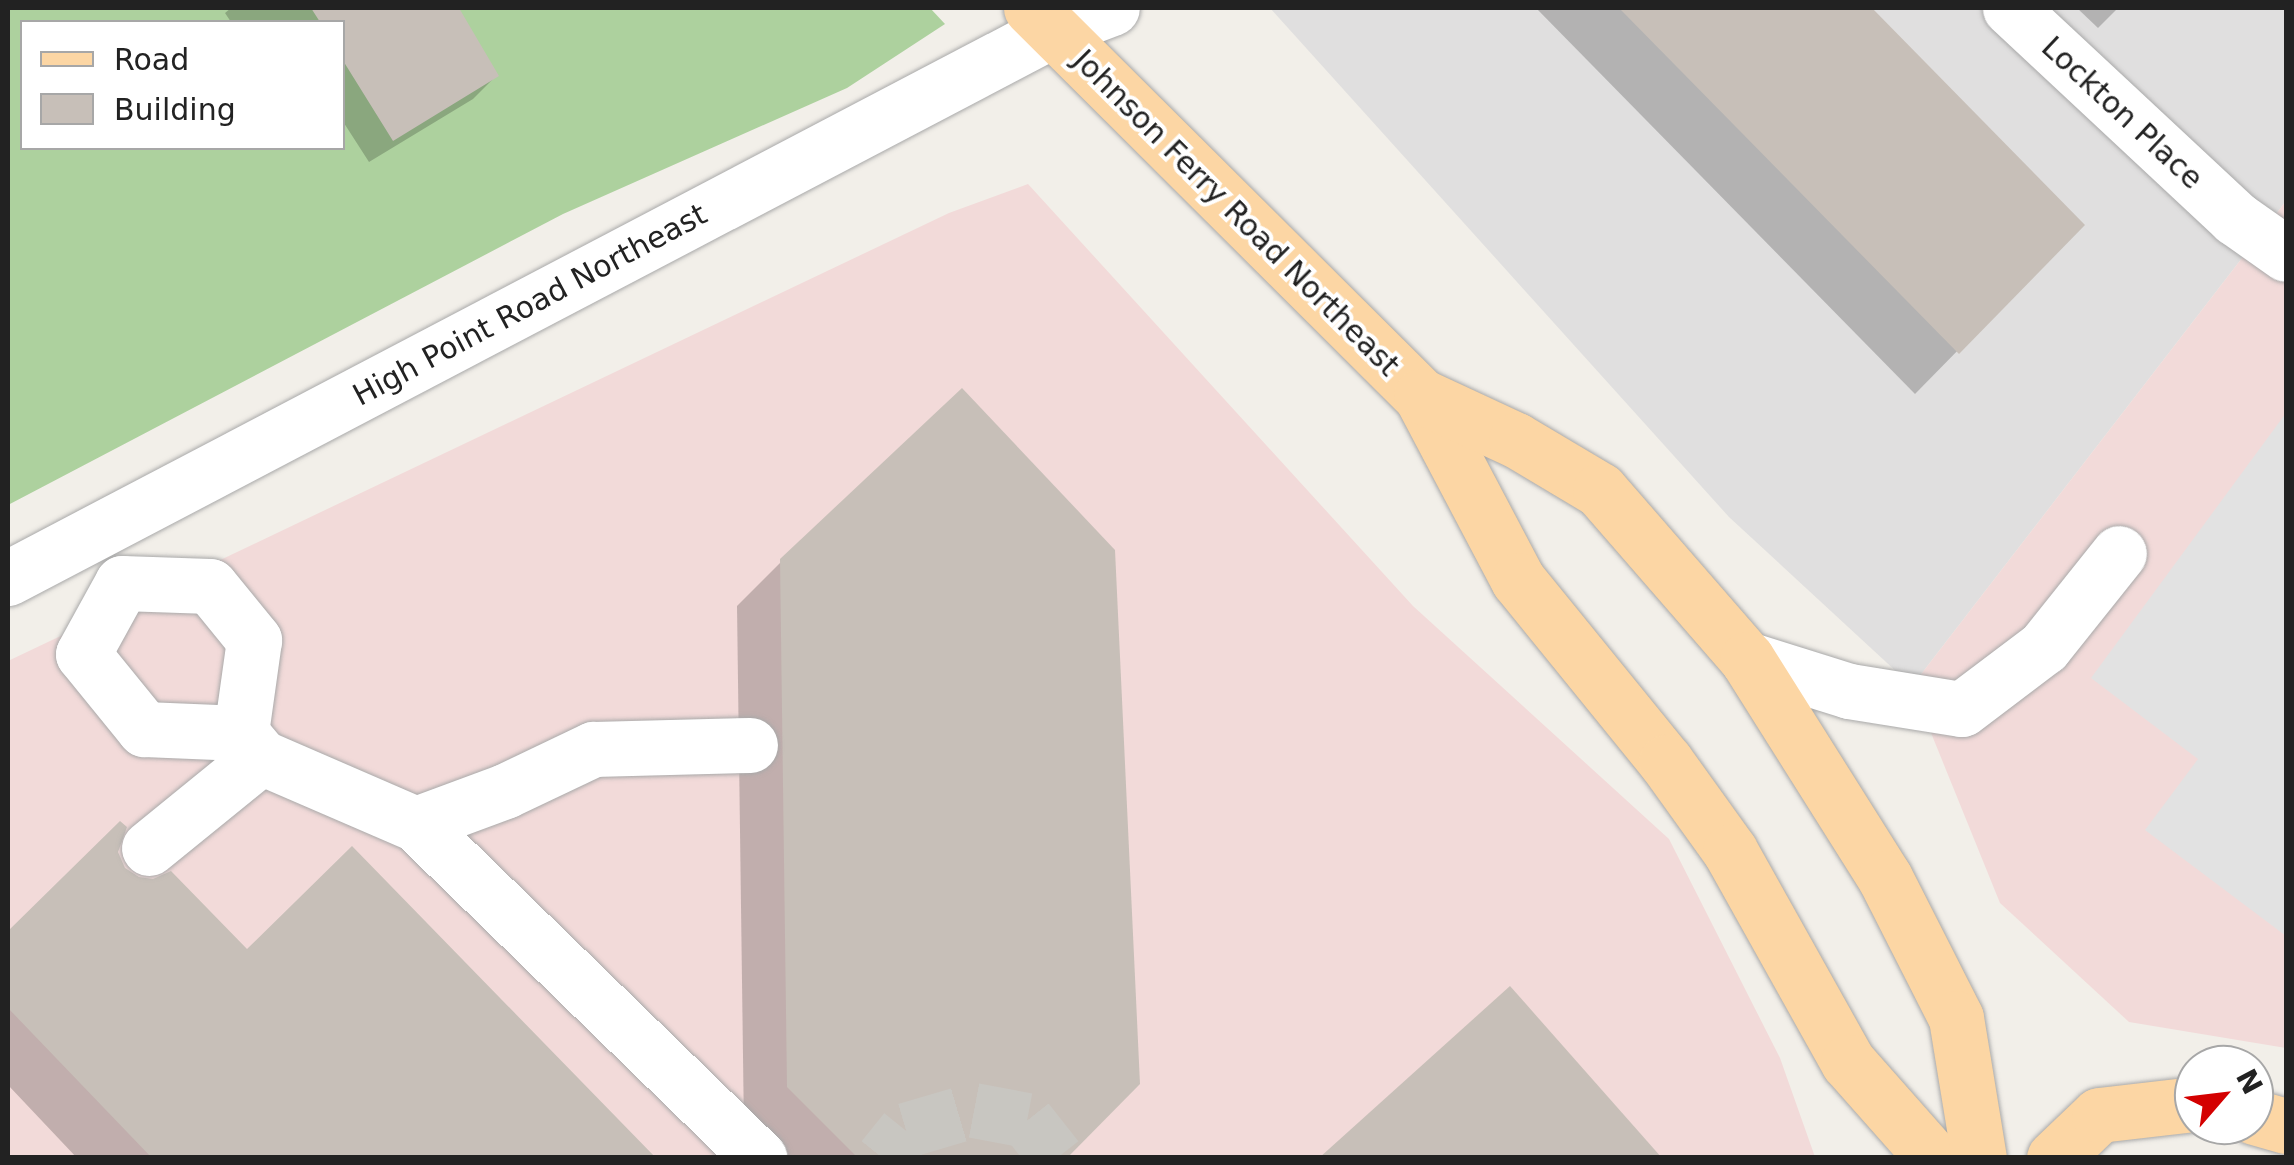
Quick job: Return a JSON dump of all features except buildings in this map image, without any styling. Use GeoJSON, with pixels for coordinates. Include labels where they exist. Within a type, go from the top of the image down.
{"type":"FeatureCollection","features":[{"type":"Feature","properties":{"kind":"main road","name":"Johnson Ferry Road Northeast"},"geometry":{"type":"LineString","coordinates":[[1050,15],[1421,396],[1518,580],[1666,762],[1730,851],[1848,1062],[1933,1158]]}},
{"type":"Feature","properties":{"kind":"main road","name":"Johnson Ferry Road Northeast"},"geometry":{"type":"LineString","coordinates":[[1421,396],[1516,440],[1600,490],[1747,659],[1886,878],[1956,1018],[1979,1158]]}},
{"type":"Feature","properties":{"kind":"main road"},"geometry":{"type":"LineString","coordinates":[[2054,1158],[2100,1114],[2174,1106]]}},
{"type":"Feature","properties":{"kind":"street","name":"High Point Road Northeast"},"geometry":{"type":"LineString","coordinates":[[8,578],[1050,15],[1112,8]]}},
{"type":"Feature","properties":{"kind":"street","name":"Lockton Place"},"geometry":{"type":"LineString","coordinates":[[2010,8],[2234,218],[2286,254]]}},
{"type":"Feature","properties":{"kind":"street"},"geometry":{"type":"LineString","coordinates":[[95,534],[122,583]]}},
{"type":"Feature","properties":{"kind":"street"},"geometry":{"type":"LineString","coordinates":[[1747,659],[1849,691],[1962,709],[2044,647],[2119,553]]}},
{"type":"Feature","properties":{"kind":"street"},"geometry":{"type":"LineString","coordinates":[[122,583],[83,654],[144,729],[251,745],[416,824],[760,1158]]}},
{"type":"Feature","properties":{"kind":"street"},"geometry":{"type":"LineString","coordinates":[[122,583],[210,586],[254,640],[251,745],[149,848]]}},
{"type":"Feature","properties":{"kind":"street"},"geometry":{"type":"LineString","coordinates":[[416,824],[505,790],[594,749],[750,745]]}},
{"type":"Feature","properties":{"kind":"shaded area"},"geometry":{"type":"Polygon","coordinates":[[[1270,8],[2286,8],[2286,201],[1912,686],[1729,517],[1270,8]]]}},
{"type":"Feature","properties":{"kind":"shaded area"},"geometry":{"type":"Polygon","coordinates":[[[1028,184],[1413,606],[1669,839],[1780,1058],[1815,1157],[8,1158],[8,661],[949,213],[1028,184]]]}},
{"type":"Feature","properties":{"kind":"shaded area"},"geometry":{"type":"Polygon","coordinates":[[[2286,201],[2286,1048],[2129,1022],[2000,903],[1912,686],[2286,201]]]}},
{"type":"Feature","properties":{"kind":"shaded area"},"geometry":{"type":"Polygon","coordinates":[[[2286,413],[2286,936],[2145,830],[2198,759],[2091,678],[2286,413]]]}},
{"type":"Feature","properties":{"kind":"green space"},"geometry":{"type":"Polygon","coordinates":[[[8,8],[930,8],[945,24],[847,88],[563,214],[8,505],[8,8]]]}},
{"type":"Feature","properties":{"kind":"tunnel"},"geometry":{"type":"LineString","coordinates":[[883,1158],[906,1130],[974,1110],[1027,1120],[1057,1158]]}}]}
